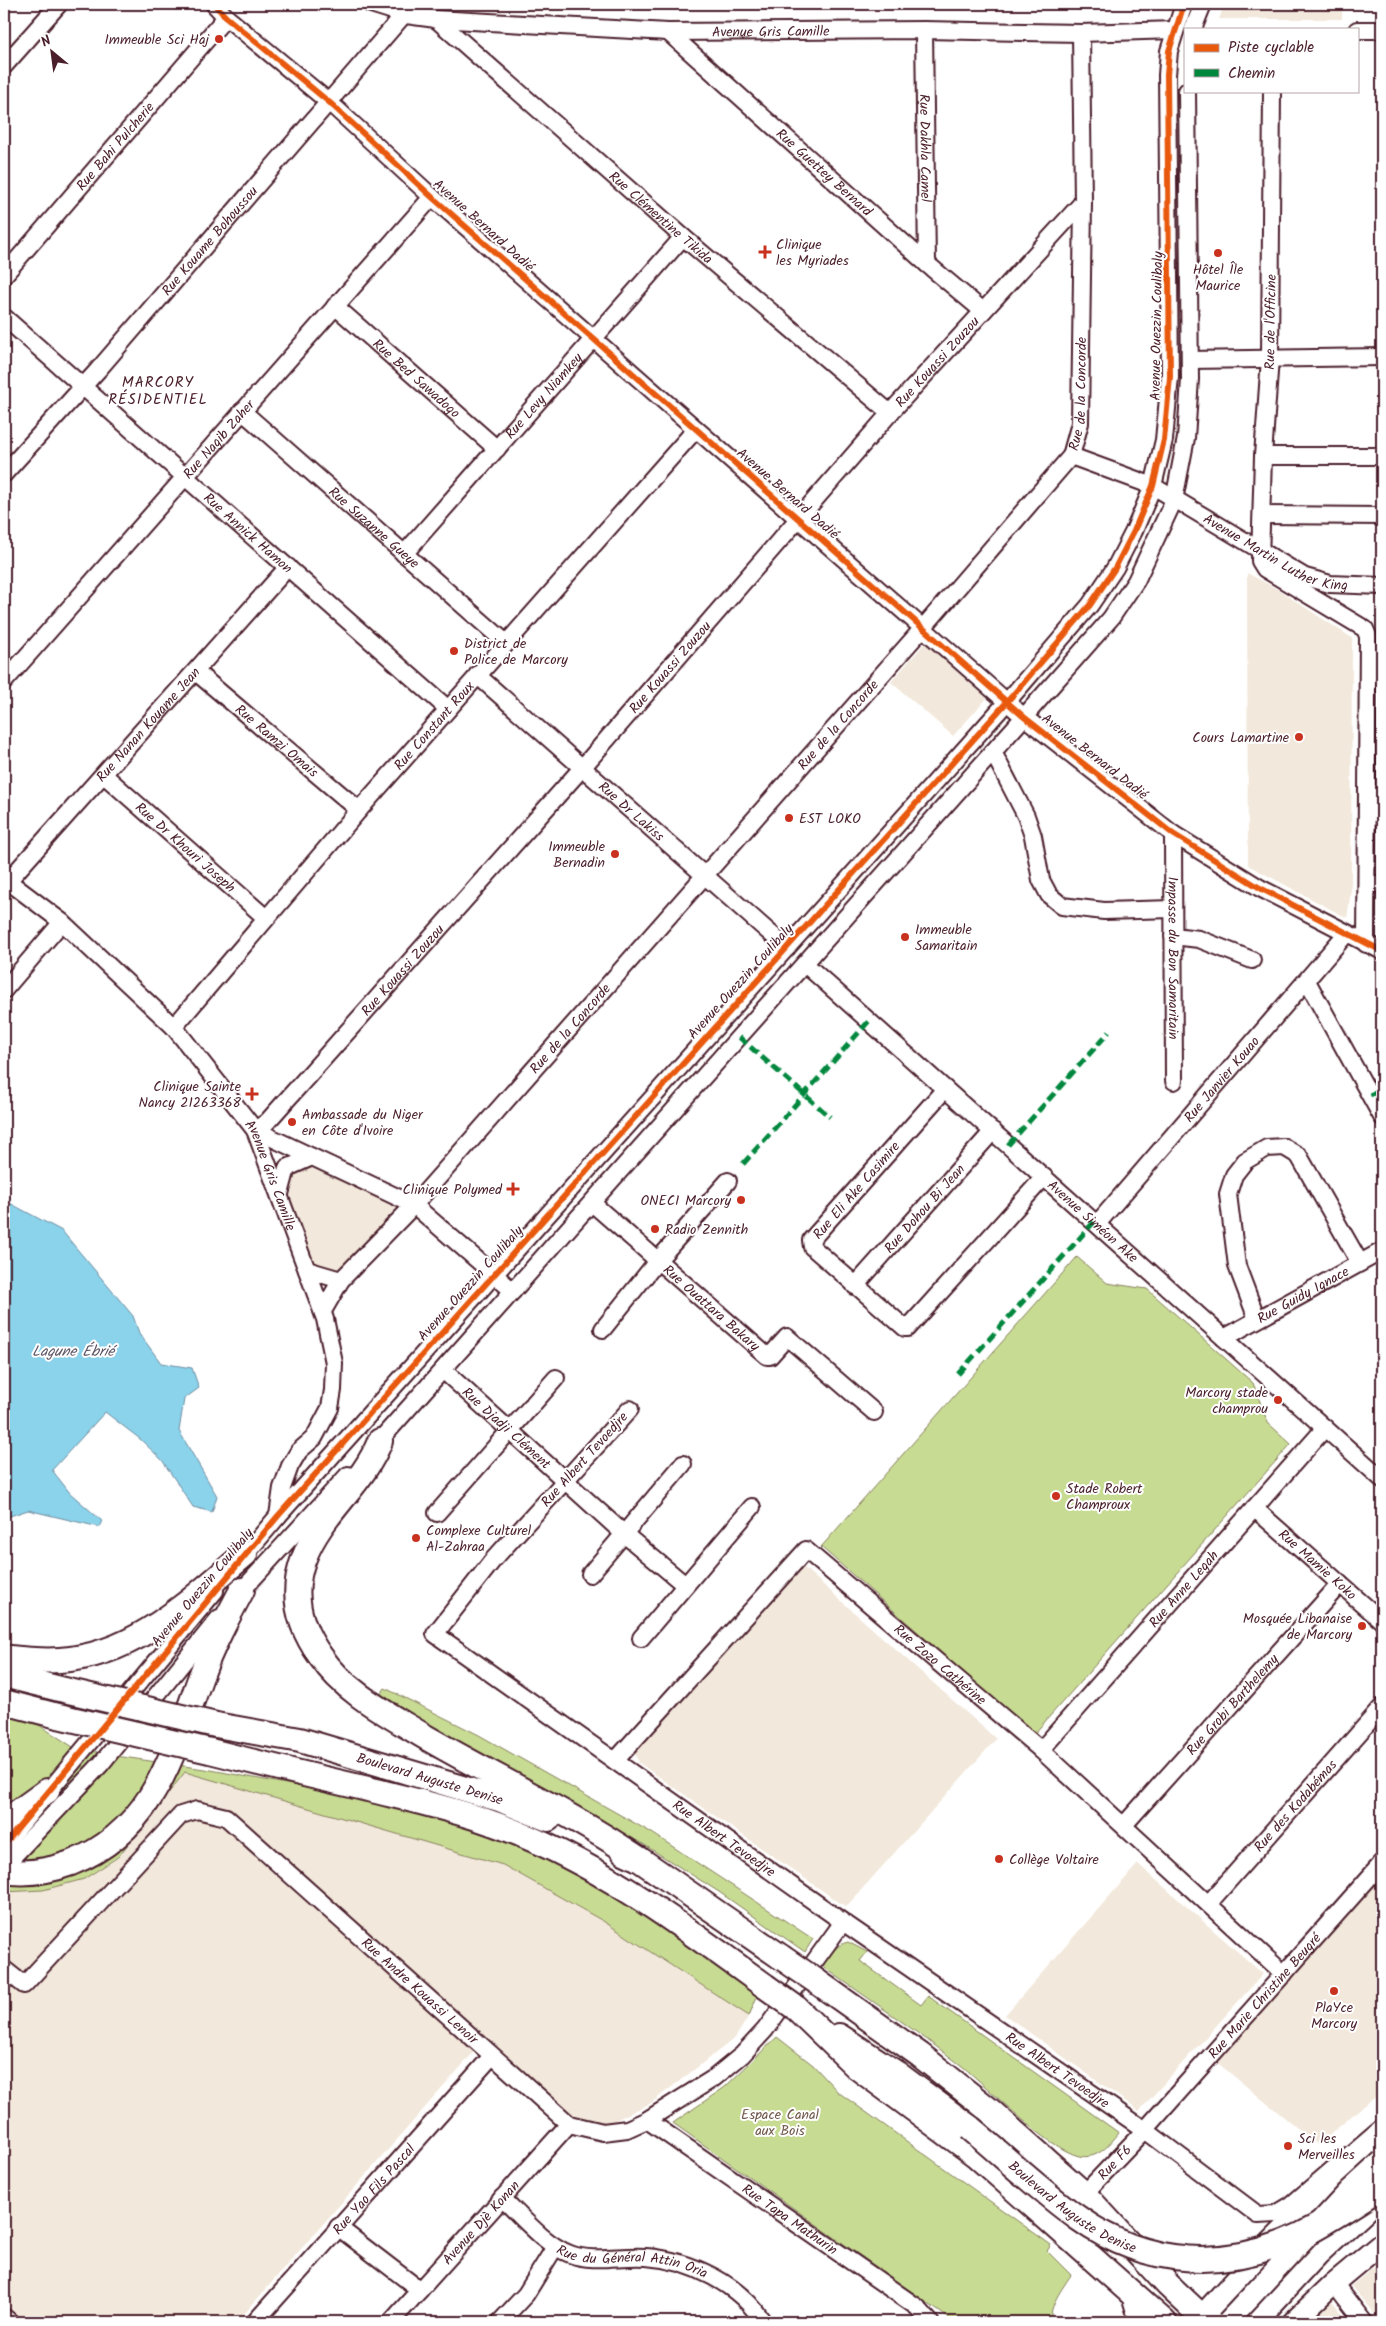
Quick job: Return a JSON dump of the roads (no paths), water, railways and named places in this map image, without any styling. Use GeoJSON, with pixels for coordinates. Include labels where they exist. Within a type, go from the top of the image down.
{"type":"FeatureCollection","features":[{"type":"Feature","properties":{"kind":"highway"},"geometry":{"type":"LineString","coordinates":[[380,1441],[372,1461],[326,1517],[304,1558],[297,1594],[299,1617],[309,1639],[322,1659],[344,1684],[378,1709],[470,1763],[599,1832],[639,1858]]}},
{"type":"Feature","properties":{"kind":"highway"},"geometry":{"type":"LineString","coordinates":[[4,1657],[49,1661],[84,1658],[119,1647],[170,1618],[245,1554]]}},
{"type":"Feature","properties":{"kind":"highway"},"geometry":{"type":"LineString","coordinates":[[6,1870],[30,1874],[57,1868],[83,1858],[110,1842],[149,1800],[164,1775],[180,1740],[201,1676],[219,1633],[242,1590]]}},
{"type":"Feature","properties":{"kind":"highway","name":"Boulevard Auguste Denise"},"geometry":{"type":"LineString","coordinates":[[4,1675],[216,1725],[300,1740],[498,1799],[639,1858],[920,2055],[980,2103],[1084,2194],[1203,2321]]}},
{"type":"Feature","properties":{"kind":"highway","name":"Boulevard Auguste Denise"},"geometry":{"type":"LineString","coordinates":[[4,1702],[430,1804],[489,1822],[546,1845],[620,1886],[696,1935],[764,1986],[896,2073],[970,2128],[1078,2218],[1106,2236],[1139,2250],[1178,2259],[1218,2260],[1245,2256],[1274,2247],[1301,2235],[1382,2186]]}},
{"type":"Feature","properties":{"kind":"highway"},"geometry":{"type":"LineString","coordinates":[[4,1708],[54,1715]]}},
{"type":"Feature","properties":{"kind":"highway"},"geometry":{"type":"LineString","coordinates":[[4,1822],[47,1791]]}},
{"type":"Feature","properties":{"kind":"highway","name":"Boulevard Auguste Denise"},"geometry":{"type":"LineString","coordinates":[[796,2008],[857,2067],[976,2155],[1164,2322]]}},
{"type":"Feature","properties":{"kind":"highway"},"geometry":{"type":"LineString","coordinates":[[1203,2321],[1256,2259],[1347,2171],[1382,2142]]}},
{"type":"Feature","properties":{"kind":"main road"},"geometry":{"type":"LineString","coordinates":[[1227,2322],[1337,2204],[1382,2162]]}},
{"type":"Feature","properties":{"kind":"main road"},"geometry":{"type":"LineString","coordinates":[[1256,2322],[1318,2255],[1382,2196]]}},
{"type":"Feature","properties":{"kind":"main road"},"geometry":{"type":"LineString","coordinates":[[1293,2322],[1334,2283],[1382,2243]]}},
{"type":"Feature","properties":{"kind":"street"},"geometry":{"type":"LineString","coordinates":[[4,66],[59,4]]}},
{"type":"Feature","properties":{"kind":"street","name":"Avenue Bernard Dadié"},"geometry":{"type":"LineString","coordinates":[[214,4],[226,17],[330,103],[432,197],[1006,703],[1173,834],[1260,888],[1382,951]]}},
{"type":"Feature","properties":{"kind":"street","name":"Avenue Gris Camille"},"geometry":{"type":"LineString","coordinates":[[371,4],[410,9],[436,19],[668,32],[924,30],[1081,33],[1175,30]]}},
{"type":"Feature","properties":{"kind":"street","name":"Avenue Ouezzin Coulibaly"},"geometry":{"type":"LineString","coordinates":[[4,1845],[47,1791],[278,1516],[1006,703],[1090,606],[1115,568],[1134,531],[1153,486],[1164,440],[1170,377],[1169,51],[1184,4]]}},
{"type":"Feature","properties":{"kind":"street"},"geometry":{"type":"LineString","coordinates":[[1193,28],[1203,4]]}},
{"type":"Feature","properties":{"kind":"street","name":"Rue Kouame Bohoussou"},"geometry":{"type":"LineString","coordinates":[[4,474],[83,386],[410,9]]}},
{"type":"Feature","properties":{"kind":"street","name":"Rue Bahi Pulcherie"},"geometry":{"type":"LineString","coordinates":[[4,275],[226,17]]}},
{"type":"Feature","properties":{"kind":"street","name":"Rue Clémentine Tikida"},"geometry":{"type":"LineString","coordinates":[[436,19],[683,237],[890,413]]}},
{"type":"Feature","properties":{"kind":"street","name":"Rue Dakhla Camel"},"geometry":{"type":"LineString","coordinates":[[924,30],[927,264]]}},
{"type":"Feature","properties":{"kind":"street"},"geometry":{"type":"LineString","coordinates":[[1358,30],[1382,30]]}},
{"type":"Feature","properties":{"kind":"street","name":"Rue Guettey Bernard"},"geometry":{"type":"LineString","coordinates":[[668,32],[927,264],[983,311]]}},
{"type":"Feature","properties":{"kind":"street","name":"Rue de la Concorde"},"geometry":{"type":"LineString","coordinates":[[322,1311],[341,1280],[414,1204],[922,629],[1072,456],[1080,423],[1084,202],[1081,33]]}},
{"type":"Feature","properties":{"kind":"street"},"geometry":{"type":"LineString","coordinates":[[6,1870],[101,1764],[242,1590],[380,1441],[993,752],[1111,618],[1136,581],[1174,500],[1186,438],[1190,360],[1187,92]]}},
{"type":"Feature","properties":{"kind":"street","name":"Rue de l'Officine"},"geometry":{"type":"LineString","coordinates":[[1260,551],[1263,515],[1263,456],[1270,358],[1272,92]]}},
{"type":"Feature","properties":{"kind":"street","name":"Rue Nagib Zaher"},"geometry":{"type":"LineString","coordinates":[[4,682],[432,197]]}},
{"type":"Feature","properties":{"kind":"street","name":"Rue Kouassi Zouzou"},"geometry":{"type":"LineString","coordinates":[[255,1130],[268,1122],[582,768],[890,413],[1084,202]]}},
{"type":"Feature","properties":{"kind":"street","name":"Rue Levy Niamkey"},"geometry":{"type":"LineString","coordinates":[[404,554],[683,237]]}},
{"type":"Feature","properties":{"kind":"street","name":"Rue Bed Sawadogo"},"geometry":{"type":"LineString","coordinates":[[335,306],[497,449]]}},
{"type":"Feature","properties":{"kind":"street","name":"Rue Annick Hamon"},"geometry":{"type":"LineString","coordinates":[[4,317],[448,708]]}},
{"type":"Feature","properties":{"kind":"street"},"geometry":{"type":"LineString","coordinates":[[1190,360],[1382,357]]}},
{"type":"Feature","properties":{"kind":"street","name":"Rue Suzanne Gueye"},"geometry":{"type":"LineString","coordinates":[[242,411],[506,644]]}},
{"type":"Feature","properties":{"kind":"street","name":"Rue Constant Roux"},"geometry":{"type":"LineString","coordinates":[[174,1027],[448,708],[696,429]]}},
{"type":"Feature","properties":{"kind":"street","name":"Avenue Martin Luther King"},"geometry":{"type":"LineString","coordinates":[[1072,456],[1153,486],[1305,577],[1330,584],[1382,586]]}},
{"type":"Feature","properties":{"kind":"street"},"geometry":{"type":"LineString","coordinates":[[1263,456],[1382,456]]}},
{"type":"Feature","properties":{"kind":"street"},"geometry":{"type":"LineString","coordinates":[[1263,515],[1382,516]]}},
{"type":"Feature","properties":{"kind":"street"},"geometry":{"type":"LineString","coordinates":[[1260,551],[1260,561],[1265,569],[1365,629],[1368,636],[1376,695],[1374,884],[1366,944]]}},
{"type":"Feature","properties":{"kind":"street","name":"Rue Nanan Kouame Jean"},"geometry":{"type":"LineString","coordinates":[[6,880],[104,775],[288,567]]}},
{"type":"Feature","properties":{"kind":"street","name":"Rue Ramzi Omais"},"geometry":{"type":"LineString","coordinates":[[196,672],[359,810]]}},
{"type":"Feature","properties":{"kind":"street","name":"Rue Dr Lakiss"},"geometry":{"type":"LineString","coordinates":[[477,675],[787,948]]}},
{"type":"Feature","properties":{"kind":"street"},"geometry":{"type":"LineString","coordinates":[[993,752],[1026,816],[1033,836],[1037,867],[1049,895],[1062,906],[1104,911],[1173,909]]}},
{"type":"Feature","properties":{"kind":"street","name":"Rue Dr Khouri Joseph"},"geometry":{"type":"LineString","coordinates":[[104,775],[266,918]]}},
{"type":"Feature","properties":{"kind":"street","name":"Impasse du Bon Samaritain"},"geometry":{"type":"LineString","coordinates":[[1173,834],[1174,1081]]}},
{"type":"Feature","properties":{"kind":"street","name":"Avenue Gris Camille"},"geometry":{"type":"LineString","coordinates":[[6,880],[62,922],[174,1027],[255,1130],[322,1311],[334,1363],[334,1390],[330,1408],[314,1438],[300,1451],[290,1466],[282,1488],[278,1516]]}},
{"type":"Feature","properties":{"kind":"street"},"geometry":{"type":"LineString","coordinates":[[4,990],[62,922]]}},
{"type":"Feature","properties":{"kind":"street","name":"Rue Janvier Kouao"},"geometry":{"type":"LineString","coordinates":[[1097,1224],[1346,934]]}},
{"type":"Feature","properties":{"kind":"street"},"geometry":{"type":"LineString","coordinates":[[1173,936],[1199,939],[1252,960]]}},
{"type":"Feature","properties":{"kind":"street","name":"Avenue Siméon Ake"},"geometry":{"type":"LineString","coordinates":[[804,964],[1382,1479]]}},
{"type":"Feature","properties":{"kind":"street"},"geometry":{"type":"LineString","coordinates":[[1307,980],[1382,1118]]}},
{"type":"Feature","properties":{"kind":"street","name":"Rue Eli Ake Casimire"},"geometry":{"type":"LineString","coordinates":[[945,1089],[811,1240],[812,1247],[855,1286],[905,1328],[908,1328],[1044,1177]]}},
{"type":"Feature","properties":{"kind":"street"},"geometry":{"type":"LineString","coordinates":[[255,1130],[414,1204],[513,1291]]}},
{"type":"Feature","properties":{"kind":"street","name":"Rue Dohou Bi Jean"},"geometry":{"type":"LineString","coordinates":[[855,1286],[993,1131]]}},
{"type":"Feature","properties":{"kind":"street"},"geometry":{"type":"LineString","coordinates":[[1257,1319],[1237,1266],[1228,1194],[1234,1175],[1245,1161],[1268,1148],[1284,1146],[1299,1156],[1360,1263]]}},
{"type":"Feature","properties":{"kind":"street"},"geometry":{"type":"LineString","coordinates":[[280,1194],[284,1173],[287,1168],[312,1157]]}},
{"type":"Feature","properties":{"kind":"street"},"geometry":{"type":"LineString","coordinates":[[603,1329],[658,1260],[728,1181]]}},
{"type":"Feature","properties":{"kind":"street","name":"Rue Ouattara Bakary"},"geometry":{"type":"LineString","coordinates":[[592,1203],[767,1356],[770,1356],[787,1336],[874,1412]]}},
{"type":"Feature","properties":{"kind":"street","name":"Rue Guidy Ignace"},"geometry":{"type":"LineString","coordinates":[[1224,1338],[1382,1251]]}},
{"type":"Feature","properties":{"kind":"street"},"geometry":{"type":"LineString","coordinates":[[307,1270],[341,1280]]}},
{"type":"Feature","properties":{"kind":"street","name":"Rue Djadji Clément"},"geometry":{"type":"LineString","coordinates":[[443,1370],[623,1534],[685,1585]]}},
{"type":"Feature","properties":{"kind":"street"},"geometry":{"type":"LineString","coordinates":[[437,1514],[556,1378]]}},
{"type":"Feature","properties":{"kind":"street","name":"Rue Albert Tevoedjre"},"geometry":{"type":"LineString","coordinates":[[630,1409],[492,1560],[435,1634],[843,1922],[1145,2130],[1258,2215],[1276,2214],[1291,2205],[1382,2126]]}},
{"type":"Feature","properties":{"kind":"street","name":"Rue Anne Legah"},"geometry":{"type":"LineString","coordinates":[[1041,1750],[1325,1428]]}},
{"type":"Feature","properties":{"kind":"street"},"geometry":{"type":"LineString","coordinates":[[590,1574],[683,1464]]}},
{"type":"Feature","properties":{"kind":"street"},"geometry":{"type":"LineString","coordinates":[[641,1638],[752,1506]]}},
{"type":"Feature","properties":{"kind":"street","name":"Rue Mamie Koko"},"geometry":{"type":"LineString","coordinates":[[1254,1508],[1382,1621]]}},
{"type":"Feature","properties":{"kind":"street","name":"Rue Zozo Cathérine"},"geometry":{"type":"LineString","coordinates":[[615,1761],[806,1550],[1041,1750],[1284,1974]]}},
{"type":"Feature","properties":{"kind":"street","name":"Rue Grobi Barthelemy"},"geometry":{"type":"LineString","coordinates":[[1124,1825],[1340,1584]]}},
{"type":"Feature","properties":{"kind":"street","name":"Rue des Kodabémas"},"geometry":{"type":"LineString","coordinates":[[1209,1903],[1382,1707]]}},
{"type":"Feature","properties":{"kind":"street","name":"Rue Andre Kouassi Lenoir"},"geometry":{"type":"LineString","coordinates":[[4,1969],[24,1985],[181,1815],[197,1810],[226,1817],[569,2124],[603,2132],[627,2129],[647,2120],[714,2078],[742,2055],[765,2030],[843,1922]]}},
{"type":"Feature","properties":{"kind":"street","name":"Rue Marie Christine Beugré"},"geometry":{"type":"LineString","coordinates":[[1145,2130],[1382,1863]]}},
{"type":"Feature","properties":{"kind":"street","name":"Rue Yao Fils Pascal"},"geometry":{"type":"LineString","coordinates":[[255,2322],[492,2056]]}},
{"type":"Feature","properties":{"kind":"street","name":"Rue Tapa Mathurin"},"geometry":{"type":"LineString","coordinates":[[647,2120],[918,2307],[930,2322]]}},
{"type":"Feature","properties":{"kind":"street","name":"Avenue Djè Konan"},"geometry":{"type":"LineString","coordinates":[[391,2322],[569,2124]]}},
{"type":"Feature","properties":{"kind":"street","name":"Rue F6"},"geometry":{"type":"LineString","coordinates":[[1084,2194],[1145,2130]]}},
{"type":"Feature","properties":{"kind":"street","name":"Rue du Général Attin Oria"},"geometry":{"type":"LineString","coordinates":[[502,2198],[555,2247],[572,2255],[596,2258],[647,2257],[689,2267],[705,2273],[740,2294],[763,2322]]}},
{"type":"Feature","properties":{"kind":"street"},"geometry":{"type":"LineString","coordinates":[[338,2227],[420,2290]]}},
{"type":"Feature","properties":{"kind":"street"},"geometry":{"type":"LineString","coordinates":[[500,2322],[526,2294],[555,2247]]}},
{"type":"Feature","properties":{"kind":"street"},"geometry":{"type":"LineString","coordinates":[[1334,2283],[1364,2322]]}},
{"type":"Feature","properties":{"kind":"street"},"geometry":{"type":"LineString","coordinates":[[1128,2290],[1138,2322]]}},
{"type":"Feature","properties":{"kind":"street"},"geometry":{"type":"LineString","coordinates":[[4,2317],[10,2322]]}},
{"type":"Feature","properties":{"kind":"water","name":"Lagune Ébrié"},"geometry":{"type":"Polygon","coordinates":[[[4,1200],[62,1231],[133,1316],[139,1333],[161,1363],[192,1368],[199,1388],[184,1399],[179,1431],[217,1496],[212,1512],[193,1507],[162,1460],[140,1439],[105,1412],[52,1470],[70,1493],[102,1521],[99,1527],[28,1510],[4,1518],[4,1200]]]}},
{"type":"Feature","properties":{"kind":"place","name":"Immeuble Sci Haj"},"geometry":{"type":"Point","coordinates":[219,39]}},
{"type":"Feature","properties":{"kind":"place","name":"Clinique les Myriades"},"geometry":{"type":"Point","coordinates":[765,252]}},
{"type":"Feature","properties":{"kind":"place","name":"Hôtel Île Maurice"},"geometry":{"type":"Point","coordinates":[1218,253]}},
{"type":"Feature","properties":{"kind":"place","name":"District de Police de Marcory"},"geometry":{"type":"Point","coordinates":[454,651]}},
{"type":"Feature","properties":{"kind":"place","name":"Cours Lamartine"},"geometry":{"type":"Point","coordinates":[1299,737]}},
{"type":"Feature","properties":{"kind":"place","name":"EST LOKO"},"geometry":{"type":"Point","coordinates":[789,818]}},
{"type":"Feature","properties":{"kind":"place","name":"Immeuble Bernadin"},"geometry":{"type":"Point","coordinates":[615,854]}},
{"type":"Feature","properties":{"kind":"place","name":"Immeuble Samaritain"},"geometry":{"type":"Point","coordinates":[905,937]}},
{"type":"Feature","properties":{"kind":"place","name":"Clinique Sainte Nancy 21263368"},"geometry":{"type":"Point","coordinates":[252,1094]}},
{"type":"Feature","properties":{"kind":"place","name":"Ambassade du Niger en Côte d'Ivoire"},"geometry":{"type":"Point","coordinates":[292,1122]}},
{"type":"Feature","properties":{"kind":"place","name":"Clinique Polymed"},"geometry":{"type":"Point","coordinates":[513,1189]}},
{"type":"Feature","properties":{"kind":"place","name":"ONECI Marcory"},"geometry":{"type":"Point","coordinates":[741,1200]}},
{"type":"Feature","properties":{"kind":"place","name":"Radio Zennith"},"geometry":{"type":"Point","coordinates":[655,1229]}},
{"type":"Feature","properties":{"kind":"place","name":"Marcory stade champrou"},"geometry":{"type":"Point","coordinates":[1278,1400]}},
{"type":"Feature","properties":{"kind":"place","name":"Stade Robert Champroux"},"geometry":{"type":"Point","coordinates":[1056,1496]}},
{"type":"Feature","properties":{"kind":"place","name":"Complexe Culturel Al-Zahraa"},"geometry":{"type":"Point","coordinates":[416,1538]}},
{"type":"Feature","properties":{"kind":"place","name":"Mosquée Libanaise de Marcory"},"geometry":{"type":"Point","coordinates":[1362,1626]}},
{"type":"Feature","properties":{"kind":"place","name":"Collège Voltaire"},"geometry":{"type":"Point","coordinates":[999,1859]}},
{"type":"Feature","properties":{"kind":"place","name":"PlaYce Marcory"},"geometry":{"type":"Point","coordinates":[1334,1991]}},
{"type":"Feature","properties":{"kind":"place","name":"Sci les Merveilles"},"geometry":{"type":"Point","coordinates":[1288,2146]}},
{"type":"Feature","properties":{"kind":"district","name":"MARCORY RÉSIDENTIEL"},"geometry":{"type":"Point","coordinates":[158,390]}},
{"type":"Feature","properties":{"kind":"park label","name":"Espace Canal aux Bois"},"geometry":{"type":"Point","coordinates":[780,2122]}}]}
